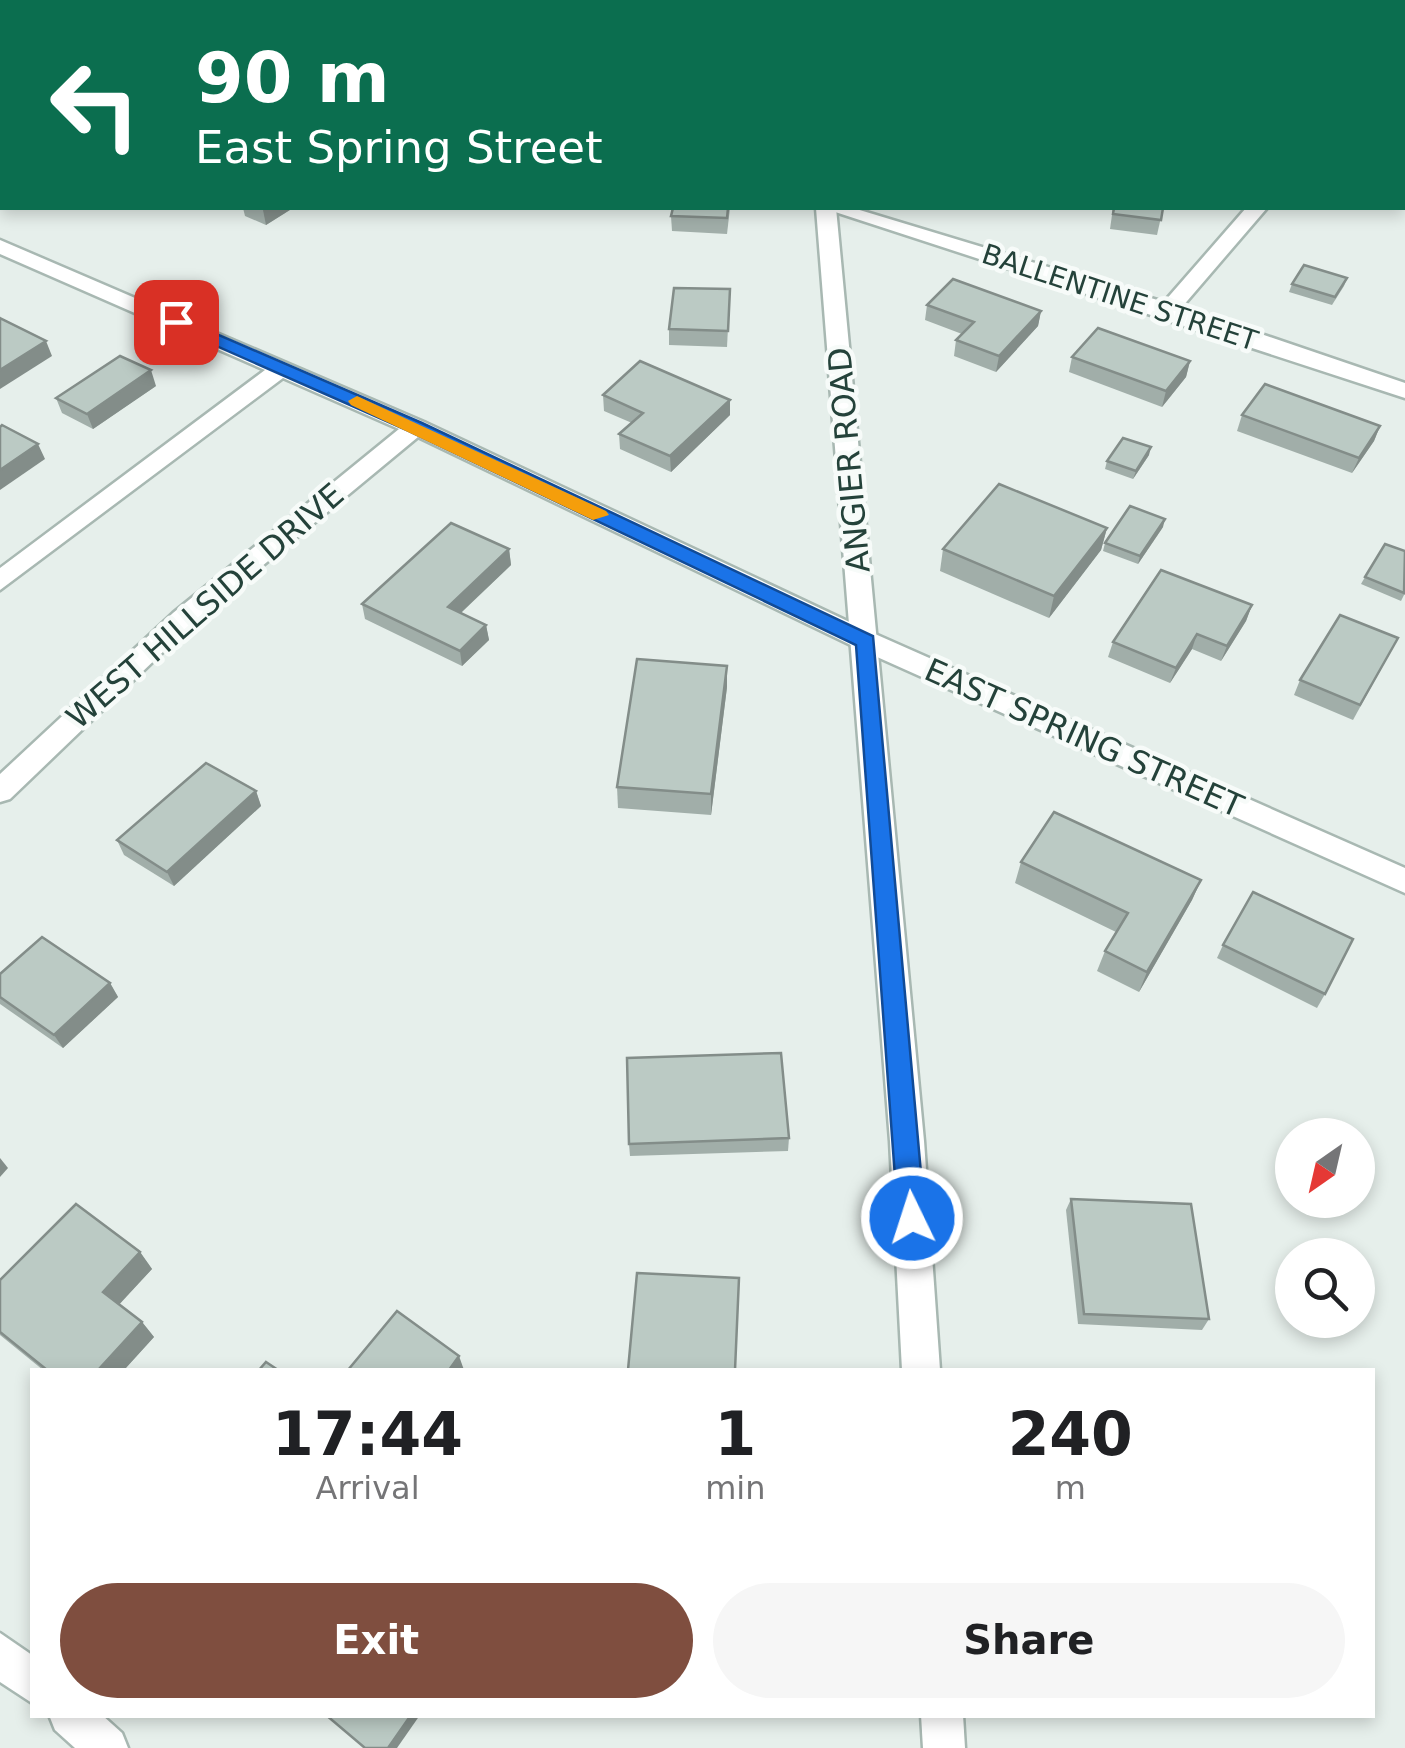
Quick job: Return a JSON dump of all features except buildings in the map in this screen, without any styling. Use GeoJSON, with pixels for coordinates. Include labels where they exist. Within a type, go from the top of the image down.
{"type":"FeatureCollection","features":[{"type":"Feature","properties":{"kind":"street","name":"ANGIER ROAD"},"geometry":{"type":"LineString","coordinates":[[829,210],[921,1368]]}},
{"type":"Feature","properties":{"kind":"street","name":"BALLENTINE STREET"},"geometry":{"type":"LineString","coordinates":[[836,210],[1168,310],[1405,391]]}},
{"type":"Feature","properties":{"kind":"street"},"geometry":{"type":"LineString","coordinates":[[1168,310],[1255,210]]}},
{"type":"Feature","properties":{"kind":"street","name":"EAST SPRING STREET"},"geometry":{"type":"LineString","coordinates":[[0,246],[416,427],[866,641],[1405,881]]}},
{"type":"Feature","properties":{"kind":"street"},"geometry":{"type":"LineString","coordinates":[[0,581],[282,368]]}},
{"type":"Feature","properties":{"kind":"street","name":"WEST HILLSIDE DRIVE"},"geometry":{"type":"LineString","coordinates":[[0,791],[182,619],[416,427]]}},
{"type":"Feature","properties":{"kind":"street"},"geometry":{"type":"LineString","coordinates":[[0,1654],[30,1680]]}},
{"type":"Feature","properties":{"kind":"street"},"geometry":{"type":"LineString","coordinates":[[73,1718],[108,1748]]}},
{"type":"Feature","properties":{"kind":"street"},"geometry":{"type":"LineString","coordinates":[[942,1718],[944,1748]]}},
{"type":"Feature","properties":{"kind":"slow traffic"},"geometry":{"type":"LineString","coordinates":[[357,401],[599,515]]}},
{"type":"Feature","properties":{"kind":"route"},"geometry":{"type":"LineString","coordinates":[[176,322],[416,427],[866,641],[912,1218]]}}]}
